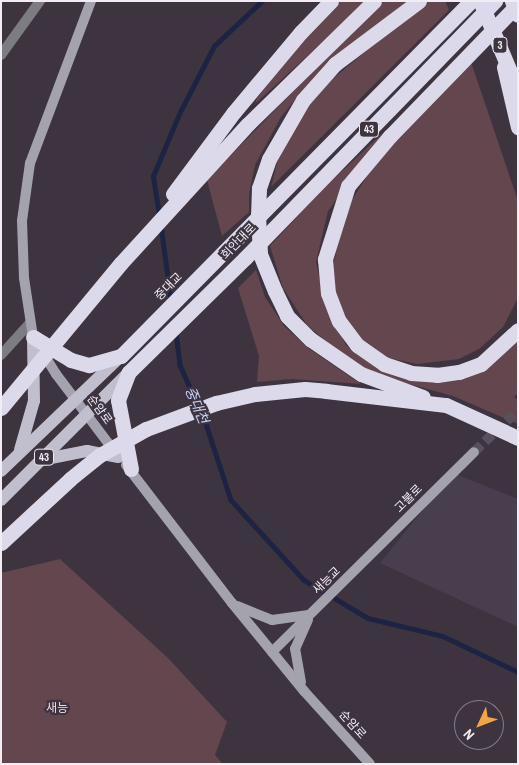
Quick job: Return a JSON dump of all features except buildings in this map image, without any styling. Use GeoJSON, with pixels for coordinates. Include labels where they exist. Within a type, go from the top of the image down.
{"type":"FeatureCollection","features":[{"type":"Feature","properties":{"kind":"highway"},"geometry":{"type":"LineString","coordinates":[[1,408],[121,263],[234,112],[300,32],[332,1]]}},
{"type":"Feature","properties":{"kind":"highway"},"geometry":{"type":"LineString","coordinates":[[121,263],[248,124],[374,1]]}},
{"type":"Feature","properties":{"kind":"highway"},"geometry":{"type":"LineString","coordinates":[[418,1],[335,64],[303,100],[269,159],[259,188],[260,254],[287,316],[310,340],[361,374],[446,405],[518,438]]}},
{"type":"Feature","properties":{"kind":"highway","name":"회안대로"},"geometry":{"type":"LineString","coordinates":[[238,238],[471,1]]}},
{"type":"Feature","properties":{"kind":"highway","name":"3"},"geometry":{"type":"LineString","coordinates":[[480,1],[518,90]]}},
{"type":"Feature","properties":{"kind":"highway","name":"회안대로"},"geometry":{"type":"LineString","coordinates":[[129,372],[245,258],[495,1]]}},
{"type":"Feature","properties":{"kind":"highway"},"geometry":{"type":"LineString","coordinates":[[512,1],[518,15]]}},
{"type":"Feature","properties":{"kind":"highway"},"geometry":{"type":"LineString","coordinates":[[518,4],[390,136],[348,186],[325,259],[328,293],[339,321],[357,345],[384,364],[411,373],[437,375],[459,372],[481,364],[518,330]]}},
{"type":"Feature","properties":{"kind":"highway"},"geometry":{"type":"LineString","coordinates":[[498,42],[518,127]]}},
{"type":"Feature","properties":{"kind":"highway","name":"중대교"},"geometry":{"type":"LineString","coordinates":[[122,356],[238,238]]}},
{"type":"Feature","properties":{"kind":"highway"},"geometry":{"type":"LineString","coordinates":[[32,330],[71,360],[89,365],[122,356]]}},
{"type":"Feature","properties":{"kind":"highway"},"geometry":{"type":"LineString","coordinates":[[129,372],[118,400],[131,469]]}},
{"type":"Feature","properties":{"kind":"highway"},"geometry":{"type":"LineString","coordinates":[[1,543],[70,479],[100,455],[146,429],[216,403],[255,394],[305,389],[446,405]]}},
{"type":"Feature","properties":{"kind":"main road"},"geometry":{"type":"LineString","coordinates":[[20,451],[34,401],[32,330]]}},
{"type":"Feature","properties":{"kind":"main road","name":"43"},"geometry":{"type":"LineString","coordinates":[[1,471],[122,356]]}},
{"type":"Feature","properties":{"kind":"main road","name":"회안대로"},"geometry":{"type":"LineString","coordinates":[[1,500],[129,372]]}},
{"type":"Feature","properties":{"kind":"main road"},"geometry":{"type":"LineString","coordinates":[[40,460],[87,451],[118,457]]}},
{"type":"Feature","properties":{"kind":"street"},"geometry":{"type":"LineString","coordinates":[[1,55],[40,1]]}},
{"type":"Feature","properties":{"kind":"street","name":"순암로"},"geometry":{"type":"LineString","coordinates":[[91,1],[30,163],[22,221],[32,330],[76,400],[118,457],[131,469],[232,603],[272,652],[370,764]]}},
{"type":"Feature","properties":{"kind":"street"},"geometry":{"type":"LineString","coordinates":[[1,355],[32,330]]}},
{"type":"Feature","properties":{"kind":"street","name":"고불로"},"geometry":{"type":"LineString","coordinates":[[362,565],[474,452]]}},
{"type":"Feature","properties":{"kind":"street","name":"새능교"},"geometry":{"type":"LineString","coordinates":[[310,615],[362,565]]}},
{"type":"Feature","properties":{"kind":"street"},"geometry":{"type":"LineString","coordinates":[[232,603],[272,620],[310,615]]}},
{"type":"Feature","properties":{"kind":"street"},"geometry":{"type":"LineString","coordinates":[[272,652],[310,615]]}},
{"type":"Feature","properties":{"kind":"street"},"geometry":{"type":"LineString","coordinates":[[304,690],[296,669],[295,649],[310,615]]}},
{"type":"Feature","properties":{"kind":"shaded area"},"geometry":{"type":"Polygon","coordinates":[[[453,473],[518,499],[518,627],[380,563],[453,473]]]}},
{"type":"Feature","properties":{"kind":"green space"},"geometry":{"type":"Polygon","coordinates":[[[333,1],[367,1],[255,104],[257,98],[333,1]]]}},
{"type":"Feature","properties":{"kind":"green space"},"geometry":{"type":"Polygon","coordinates":[[[381,1],[407,1],[304,89],[281,117],[255,165],[249,194],[249,212],[222,236],[207,180],[381,1]]]}},
{"type":"Feature","properties":{"kind":"green space"},"geometry":{"type":"Polygon","coordinates":[[[426,1],[445,1],[449,10],[271,187],[279,155],[317,92],[426,1]]]}},
{"type":"Feature","properties":{"kind":"green space"},"geometry":{"type":"Polygon","coordinates":[[[471,62],[518,201],[518,298],[503,327],[479,349],[459,359],[417,364],[389,358],[369,347],[350,325],[334,294],[333,266],[342,225],[352,200],[376,162],[471,62]]]}},
{"type":"Feature","properties":{"kind":"green space"},"geometry":{"type":"Polygon","coordinates":[[[388,128],[328,211],[316,262],[326,308],[346,345],[373,365],[407,377],[456,378],[518,337],[518,393],[514,397],[518,400],[518,424],[453,396],[387,378],[349,361],[307,325],[283,288],[270,246],[323,189],[388,128]]]}},
{"type":"Feature","properties":{"kind":"green space"},"geometry":{"type":"Polygon","coordinates":[[[256,270],[265,297],[284,326],[308,348],[361,384],[292,379],[257,382],[259,356],[238,288],[256,270]]]}},
{"type":"Feature","properties":{"kind":"green space","name":"새능"},"geometry":{"type":"Polygon","coordinates":[[[60,559],[168,658],[227,722],[215,755],[223,764],[1,764],[1,573],[60,559]]]}},
{"type":"Feature","properties":{"kind":"waterway","name":"중대천"},"geometry":{"type":"LineString","coordinates":[[159,215],[153,176],[180,112],[214,46],[262,1]]}},
{"type":"Feature","properties":{"kind":"waterway","name":"중대천"},"geometry":{"type":"LineString","coordinates":[[161,225],[171,299]]}},
{"type":"Feature","properties":{"kind":"waterway","name":"중대천"},"geometry":{"type":"LineString","coordinates":[[176,332],[180,365],[206,424],[231,500],[304,580],[368,618],[443,636],[518,672]]}},
{"type":"Feature","properties":{"kind":"tunnel"},"geometry":{"type":"LineString","coordinates":[[474,452],[518,410]]}}]}
